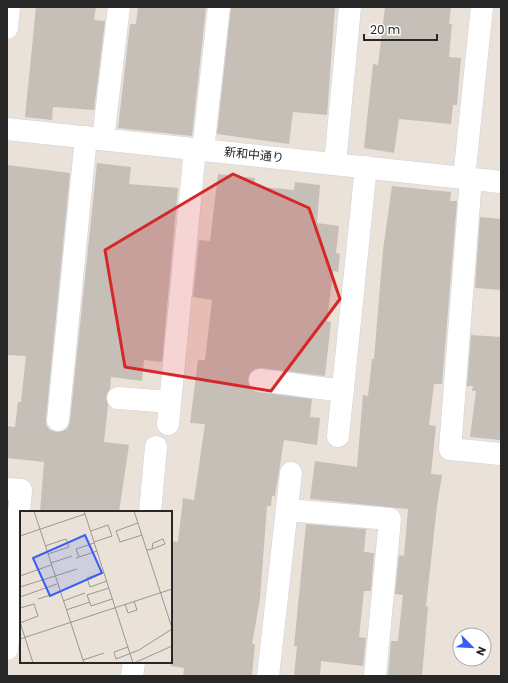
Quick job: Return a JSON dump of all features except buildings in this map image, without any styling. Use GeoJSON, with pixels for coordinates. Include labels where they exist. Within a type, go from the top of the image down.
{"type":"FeatureCollection","features":[{"type":"Feature","properties":{"kind":"street"},"geometry":{"type":"LineString","coordinates":[[7,28],[9,7]]}},
{"type":"Feature","properties":{"kind":"street"},"geometry":{"type":"LineString","coordinates":[[58,420],[94,138],[119,7]]}},
{"type":"Feature","properties":{"kind":"street"},"geometry":{"type":"LineString","coordinates":[[168,424],[199,150],[219,7]]}},
{"type":"Feature","properties":{"kind":"street"},"geometry":{"type":"LineString","coordinates":[[335,164],[350,7]]}},
{"type":"Feature","properties":{"kind":"street"},"geometry":{"type":"LineString","coordinates":[[482,7],[467,178],[450,449],[501,454]]}},
{"type":"Feature","properties":{"kind":"street","name":"新和中通り"},"geometry":{"type":"LineString","coordinates":[[7,129],[501,182]]}},
{"type":"Feature","properties":{"kind":"street"},"geometry":{"type":"LineString","coordinates":[[338,436],[366,167]]}},
{"type":"Feature","properties":{"kind":"street"},"geometry":{"type":"LineString","coordinates":[[260,380],[343,392]]}},
{"type":"Feature","properties":{"kind":"street"},"geometry":{"type":"LineString","coordinates":[[118,398],[170,402]]}},
{"type":"Feature","properties":{"kind":"street"},"geometry":{"type":"LineString","coordinates":[[150,511],[156,447]]}},
{"type":"Feature","properties":{"kind":"street"},"geometry":{"type":"LineString","coordinates":[[268,676],[291,474]]}},
{"type":"Feature","properties":{"kind":"street"},"geometry":{"type":"LineString","coordinates":[[7,489],[21,490],[7,649]]}},
{"type":"Feature","properties":{"kind":"street"},"geometry":{"type":"LineString","coordinates":[[287,510],[390,519],[375,676]]}},
{"type":"Feature","properties":{"kind":"street"},"geometry":{"type":"LineString","coordinates":[[132,676],[134,663]]}},
{"type":"Feature","properties":{"kind":"highlighted area"},"geometry":{"type":"Polygon","coordinates":[[[233,174],[309,208],[340,299],[271,391],[125,367],[105,250],[233,174]]]}}]}
